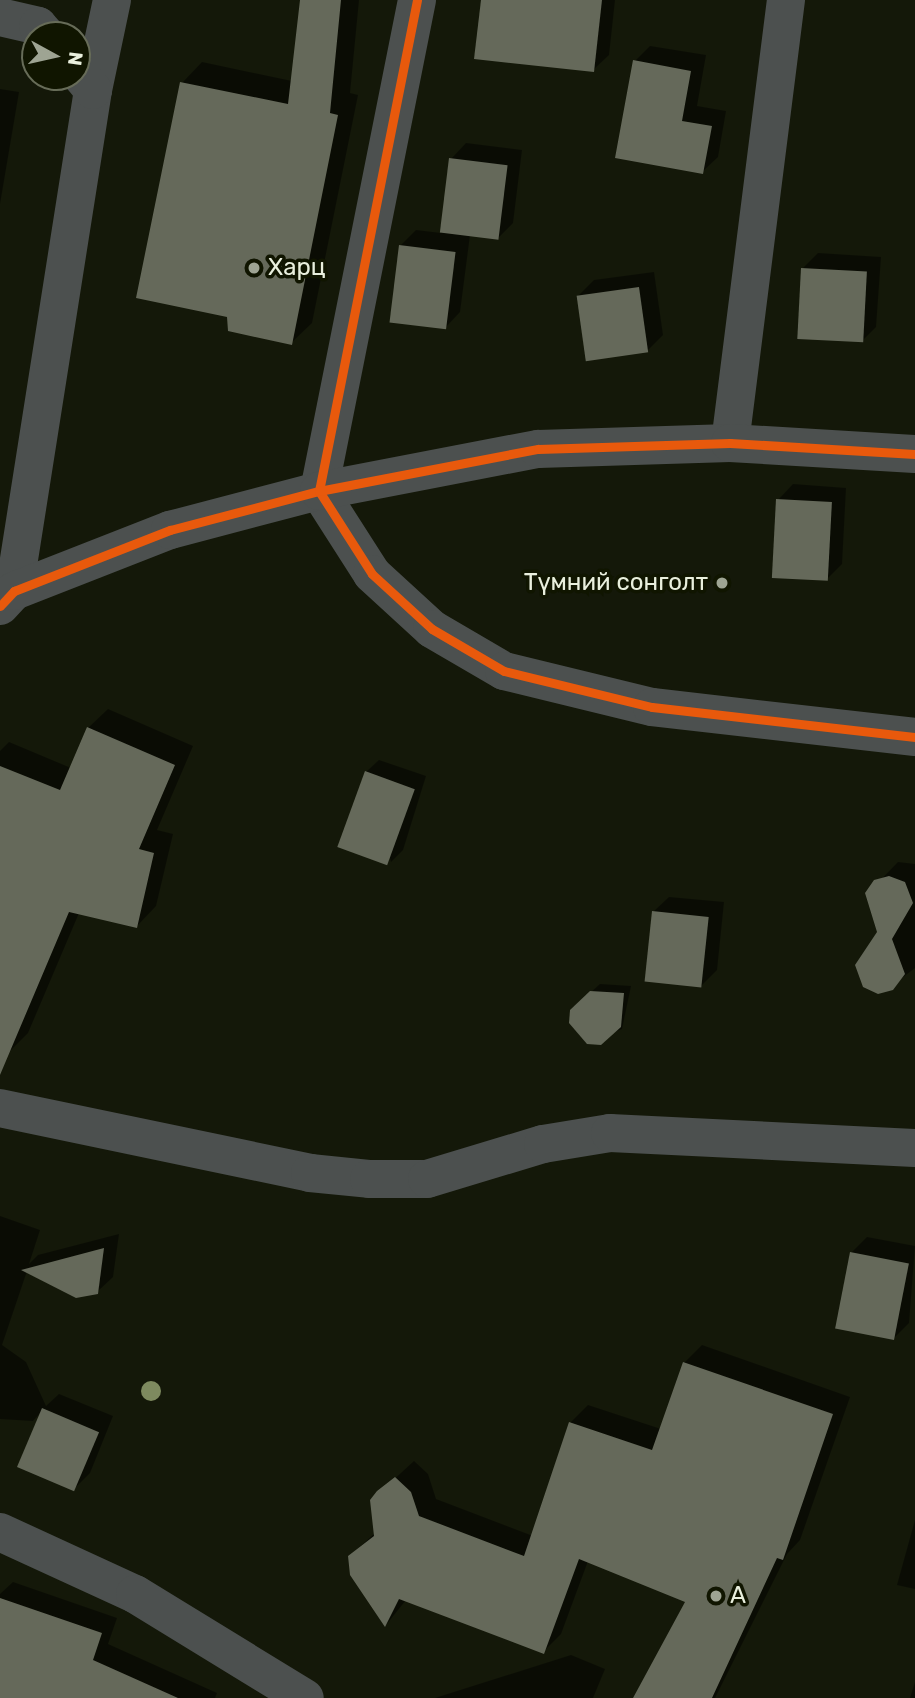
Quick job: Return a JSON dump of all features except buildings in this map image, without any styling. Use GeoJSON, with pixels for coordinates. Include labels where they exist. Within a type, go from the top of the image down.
{"type":"FeatureCollection","features":[{"type":"Feature","properties":{"kind":"street"},"geometry":{"type":"LineString","coordinates":[[91,63],[112,0]]}},
{"type":"Feature","properties":{"kind":"street"},"geometry":{"type":"LineString","coordinates":[[416,0],[319,491],[372,573],[432,629],[504,671],[652,707],[915,737]]}},
{"type":"Feature","properties":{"kind":"street"},"geometry":{"type":"LineString","coordinates":[[730,443],[786,0]]}},
{"type":"Feature","properties":{"kind":"street"},"geometry":{"type":"LineString","coordinates":[[0,17],[21,22]]}},
{"type":"Feature","properties":{"kind":"street"},"geometry":{"type":"LineString","coordinates":[[7,598],[83,91]]}},
{"type":"Feature","properties":{"kind":"street"},"geometry":{"type":"LineString","coordinates":[[7,598],[170,530],[319,491],[538,449],[730,443],[915,454]]}},
{"type":"Feature","properties":{"kind":"street"},"geometry":{"type":"LineString","coordinates":[[0,1108],[310,1173],[369,1179],[427,1179],[543,1144],[610,1133],[915,1148]]}},
{"type":"Feature","properties":{"kind":"street"},"geometry":{"type":"LineString","coordinates":[[0,1532],[135,1594],[305,1698]]}},
{"type":"Feature","properties":{"kind":"cycle path"},"geometry":{"type":"LineString","coordinates":[[417,0],[319,491],[372,574],[432,629],[504,671],[652,707],[915,737]]}},
{"type":"Feature","properties":{"kind":"cycle path"},"geometry":{"type":"LineString","coordinates":[[0,606],[14,591],[170,530],[319,491],[538,449],[730,443],[915,454]]}},
{"type":"Feature","properties":{"kind":"place","name":"Харц"},"geometry":{"type":"Point","coordinates":[254,268]}},
{"type":"Feature","properties":{"kind":"place","name":"Түмний сонголт"},"geometry":{"type":"Point","coordinates":[722,583]}},
{"type":"Feature","properties":{"kind":"place","name":"A"},"geometry":{"type":"Point","coordinates":[716,1596]}}]}
